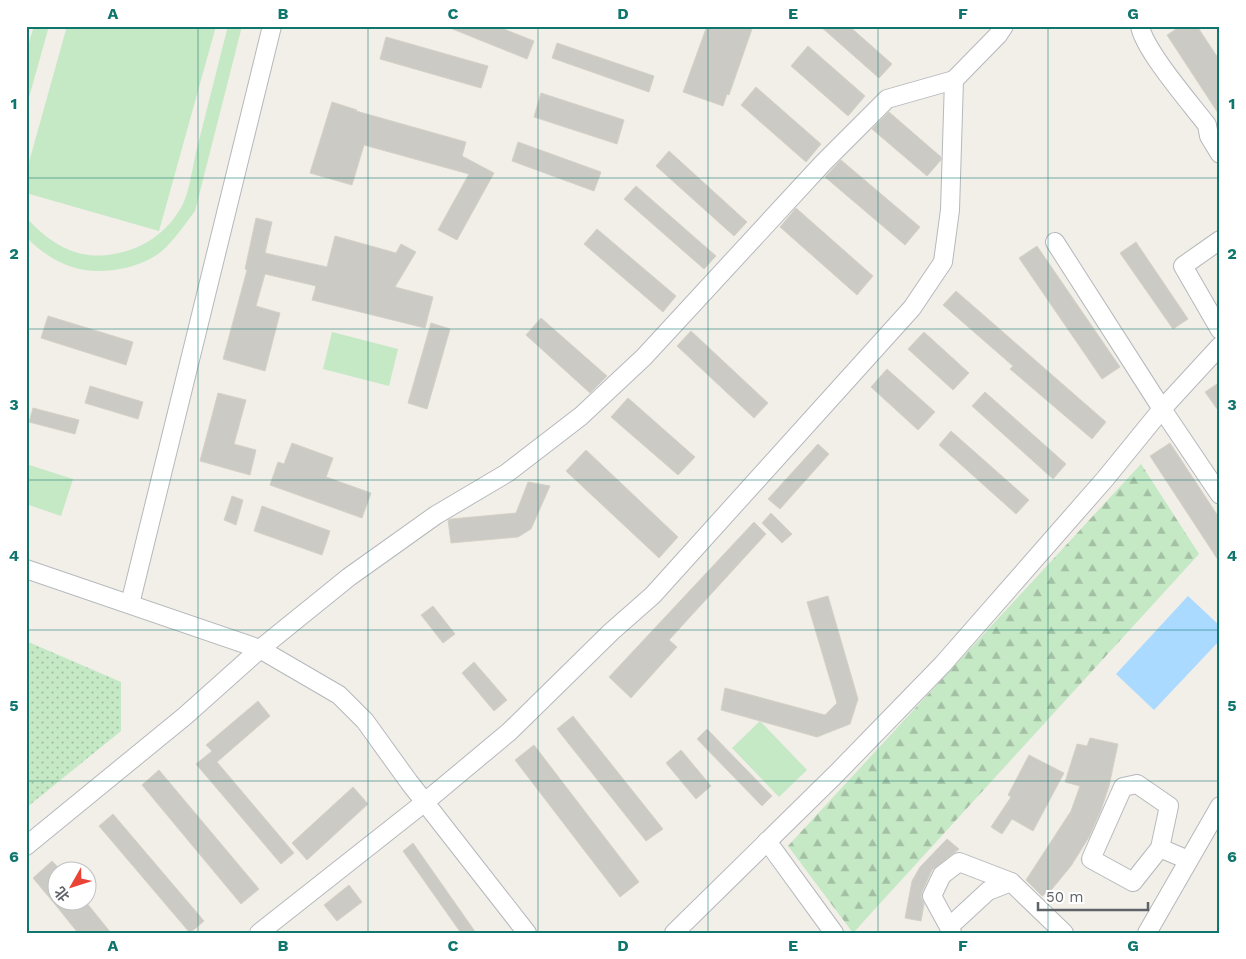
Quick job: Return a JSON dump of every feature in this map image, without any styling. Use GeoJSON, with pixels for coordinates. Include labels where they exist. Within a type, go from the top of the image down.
{"type":"FeatureCollection","features":[{"type":"Feature","properties":{"kind":"street"},"geometry":{"type":"LineString","coordinates":[[130,604],[272,26]]}},
{"type":"Feature","properties":{"kind":"street"},"geometry":{"type":"LineString","coordinates":[[26,846],[185,716],[260,648],[349,577],[436,515],[507,473],[581,416],[644,357],[822,163],[887,99],[954,80],[998,35],[1004,26]]}},
{"type":"Feature","properties":{"kind":"street"},"geometry":{"type":"LineString","coordinates":[[1140,26],[1141,32],[1161,65],[1207,125],[1209,136],[1220,154]]}},
{"type":"Feature","properties":{"kind":"street"},"geometry":{"type":"LineString","coordinates":[[260,933],[425,802],[509,732],[611,632],[653,595],[912,308],[943,262],[950,210],[954,80]]}},
{"type":"Feature","properties":{"kind":"street"},"geometry":{"type":"LineString","coordinates":[[1220,240],[1183,266],[1220,330]]}},
{"type":"Feature","properties":{"kind":"street"},"geometry":{"type":"LineString","coordinates":[[1055,242],[1162,409],[1220,495]]}},
{"type":"Feature","properties":{"kind":"street"},"geometry":{"type":"LineString","coordinates":[[674,933],[943,664],[1105,479],[1162,409],[1220,346]]}},
{"type":"Feature","properties":{"kind":"street"},"geometry":{"type":"LineString","coordinates":[[26,569],[260,648],[339,695],[365,721],[425,802],[527,933]]}},
{"type":"Feature","properties":{"kind":"street"},"geometry":{"type":"LineString","coordinates":[[1137,784],[1169,806],[1160,848],[1133,882],[1091,859],[1123,786],[1137,784]]}},
{"type":"Feature","properties":{"kind":"street"},"geometry":{"type":"LineString","coordinates":[[1147,933],[1220,806]]}},
{"type":"Feature","properties":{"kind":"street"},"geometry":{"type":"LineString","coordinates":[[767,841],[834,933]]}},
{"type":"Feature","properties":{"kind":"street"},"geometry":{"type":"LineString","coordinates":[[1160,848],[1188,860]]}},
{"type":"Feature","properties":{"kind":"street"},"geometry":{"type":"LineString","coordinates":[[1011,882],[988,891],[951,930],[932,896],[942,875],[958,862],[1011,882],[1064,933]]}},
{"type":"Feature","properties":{"kind":"green space"},"geometry":{"type":"Polygon","coordinates":[[[34,26],[49,26],[26,108],[26,52],[34,26]]]}},
{"type":"Feature","properties":{"kind":"green space"},"geometry":{"type":"Polygon","coordinates":[[[67,26],[216,26],[159,231],[26,193],[26,173],[67,26]]]}},
{"type":"Feature","properties":{"kind":"green space"},"geometry":{"type":"Polygon","coordinates":[[[228,26],[242,26],[195,211],[172,241],[155,256],[130,267],[97,271],[71,267],[60,262],[37,247],[26,237],[26,217],[43,234],[62,247],[84,254],[108,255],[142,245],[170,224],[183,204],[187,193],[228,26]]]}},
{"type":"Feature","properties":{"kind":"green space"},"geometry":{"type":"Polygon","coordinates":[[[332,332],[398,349],[389,386],[323,369],[332,332]]]}},
{"type":"Feature","properties":{"kind":"green space"},"geometry":{"type":"Polygon","coordinates":[[[26,464],[73,479],[61,516],[26,504],[26,464]]]}},
{"type":"Feature","properties":{"kind":"green space"},"geometry":{"type":"Polygon","coordinates":[[[1141,464],[1199,554],[853,933],[788,846],[1141,464]]]}},
{"type":"Feature","properties":{"kind":"green space"},"geometry":{"type":"Polygon","coordinates":[[[26,641],[121,682],[121,731],[26,808],[26,641]]]}},
{"type":"Feature","properties":{"kind":"green space"},"geometry":{"type":"Polygon","coordinates":[[[760,721],[807,770],[779,797],[732,748],[760,721]]]}},
{"type":"Feature","properties":{"kind":"water"},"geometry":{"type":"Polygon","coordinates":[[[1188,596],[1220,626],[1220,640],[1154,710],[1116,674],[1188,596]]]}},
{"type":"Feature","properties":{"kind":"building"},"geometry":{"type":"Polygon","coordinates":[[[445,26],[496,26],[534,41],[527,59],[445,26]]]}},
{"type":"Feature","properties":{"kind":"building"},"geometry":{"type":"Polygon","coordinates":[[[707,26],[753,26],[729,95],[727,94],[723,106],[683,92],[707,26]]]}},
{"type":"Feature","properties":{"kind":"building"},"geometry":{"type":"Polygon","coordinates":[[[820,26],[849,26],[892,64],[879,78],[820,26]]]}},
{"type":"Feature","properties":{"kind":"building"},"geometry":{"type":"Polygon","coordinates":[[[1181,26],[1197,26],[1220,61],[1220,116],[1167,35],[1181,26]]]}},
{"type":"Feature","properties":{"kind":"building"},"geometry":{"type":"Polygon","coordinates":[[[386,37],[488,66],[481,88],[380,59],[386,37]]]}},
{"type":"Feature","properties":{"kind":"building"},"geometry":{"type":"Polygon","coordinates":[[[557,43],[654,76],[649,92],[552,58],[557,43]]]}},
{"type":"Feature","properties":{"kind":"building"},"geometry":{"type":"Polygon","coordinates":[[[808,46],[865,96],[848,116],[791,66],[808,46]]]}},
{"type":"Feature","properties":{"kind":"building"},"geometry":{"type":"Polygon","coordinates":[[[756,87],[821,144],[806,162],[741,105],[756,87]]]}},
{"type":"Feature","properties":{"kind":"building"},"geometry":{"type":"Polygon","coordinates":[[[541,93],[624,120],[617,144],[534,117],[541,93]]]}},
{"type":"Feature","properties":{"kind":"building"},"geometry":{"type":"Polygon","coordinates":[[[332,102],[356,111],[466,142],[462,156],[494,173],[457,240],[438,230],[469,174],[364,145],[352,185],[310,173],[332,102]]]}},
{"type":"Feature","properties":{"kind":"building"},"geometry":{"type":"Polygon","coordinates":[[[889,112],[941,157],[941,160],[927,176],[872,129],[889,112]]]}},
{"type":"Feature","properties":{"kind":"building"},"geometry":{"type":"Polygon","coordinates":[[[518,142],[601,172],[594,191],[512,161],[518,142]]]}},
{"type":"Feature","properties":{"kind":"building"},"geometry":{"type":"Polygon","coordinates":[[[669,151],[747,222],[734,236],[656,166],[669,151]]]}},
{"type":"Feature","properties":{"kind":"building"},"geometry":{"type":"Polygon","coordinates":[[[841,160],[920,227],[905,245],[825,177],[841,160]]]}},
{"type":"Feature","properties":{"kind":"building"},"geometry":{"type":"Polygon","coordinates":[[[636,186],[716,256],[704,269],[624,199],[636,186]]]}},
{"type":"Feature","properties":{"kind":"building"},"geometry":{"type":"Polygon","coordinates":[[[796,208],[873,276],[857,295],[780,227],[796,208]]]}},
{"type":"Feature","properties":{"kind":"building"},"geometry":{"type":"Polygon","coordinates":[[[256,218],[272,222],[265,253],[327,267],[335,236],[396,253],[401,244],[416,252],[395,287],[433,297],[425,328],[312,300],[316,286],[265,274],[256,306],[280,313],[265,371],[223,359],[247,270],[245,269],[256,218]]]}},
{"type":"Feature","properties":{"kind":"building"},"geometry":{"type":"Polygon","coordinates":[[[597,229],[676,296],[663,312],[584,244],[597,229]]]}},
{"type":"Feature","properties":{"kind":"building"},"geometry":{"type":"Polygon","coordinates":[[[1136,242],[1188,319],[1173,329],[1120,253],[1136,242]]]}},
{"type":"Feature","properties":{"kind":"building"},"geometry":{"type":"Polygon","coordinates":[[[1037,246],[1120,367],[1102,379],[1019,258],[1037,246]]]}},
{"type":"Feature","properties":{"kind":"building"},"geometry":{"type":"Polygon","coordinates":[[[956,291],[1106,422],[1092,439],[1010,369],[1013,366],[943,305],[956,291]]]}},
{"type":"Feature","properties":{"kind":"building"},"geometry":{"type":"Polygon","coordinates":[[[48,316],[133,342],[126,365],[41,338],[48,316]]]}},
{"type":"Feature","properties":{"kind":"building"},"geometry":{"type":"Polygon","coordinates":[[[541,318],[607,376],[590,393],[526,335],[541,318]]]}},
{"type":"Feature","properties":{"kind":"building"},"geometry":{"type":"Polygon","coordinates":[[[431,323],[450,329],[427,409],[408,403],[431,323]]]}},
{"type":"Feature","properties":{"kind":"building"},"geometry":{"type":"Polygon","coordinates":[[[691,331],[768,403],[754,418],[677,346],[691,331]]]}},
{"type":"Feature","properties":{"kind":"building"},"geometry":{"type":"Polygon","coordinates":[[[924,332],[969,373],[953,390],[908,349],[924,332]]]}},
{"type":"Feature","properties":{"kind":"building"},"geometry":{"type":"Polygon","coordinates":[[[887,369],[935,412],[918,430],[871,387],[887,369]]]}},
{"type":"Feature","properties":{"kind":"building"},"geometry":{"type":"Polygon","coordinates":[[[1220,382],[1220,413],[1205,392],[1220,382]]]}},
{"type":"Feature","properties":{"kind":"building"},"geometry":{"type":"Polygon","coordinates":[[[90,386],[143,402],[138,419],[85,403],[90,386]]]}},
{"type":"Feature","properties":{"kind":"building"},"geometry":{"type":"Polygon","coordinates":[[[985,392],[1066,464],[1053,479],[972,406],[985,392]]]}},
{"type":"Feature","properties":{"kind":"building"},"geometry":{"type":"Polygon","coordinates":[[[218,393],[246,400],[234,444],[256,450],[250,475],[200,461],[218,393]]]}},
{"type":"Feature","properties":{"kind":"building"},"geometry":{"type":"Polygon","coordinates":[[[628,398],[695,457],[678,475],[611,417],[628,398]]]}},
{"type":"Feature","properties":{"kind":"building"},"geometry":{"type":"Polygon","coordinates":[[[33,408],[79,420],[75,434],[29,422],[33,408]]]}},
{"type":"Feature","properties":{"kind":"building"},"geometry":{"type":"Polygon","coordinates":[[[951,431],[1029,500],[1016,514],[939,445],[951,431]]]}},
{"type":"Feature","properties":{"kind":"building"},"geometry":{"type":"Polygon","coordinates":[[[292,443],[333,458],[326,477],[371,493],[362,518],[270,485],[278,462],[284,464],[292,443]]]}},
{"type":"Feature","properties":{"kind":"building"},"geometry":{"type":"Polygon","coordinates":[[[1170,443],[1220,519],[1220,563],[1150,456],[1170,443]]]}},
{"type":"Feature","properties":{"kind":"building"},"geometry":{"type":"Polygon","coordinates":[[[818,444],[829,454],[780,509],[768,499],[818,444]]]}},
{"type":"Feature","properties":{"kind":"building"},"geometry":{"type":"Polygon","coordinates":[[[586,450],[678,537],[659,558],[566,471],[586,450]]]}},
{"type":"Feature","properties":{"kind":"building"},"geometry":{"type":"Polygon","coordinates":[[[528,482],[550,486],[531,529],[518,537],[451,543],[448,520],[516,513],[528,482]]]}},
{"type":"Feature","properties":{"kind":"building"},"geometry":{"type":"Polygon","coordinates":[[[232,496],[243,500],[236,525],[224,520],[232,496]]]}},
{"type":"Feature","properties":{"kind":"building"},"geometry":{"type":"Polygon","coordinates":[[[262,506],[330,531],[322,555],[254,531],[262,506]]]}},
{"type":"Feature","properties":{"kind":"building"},"geometry":{"type":"Polygon","coordinates":[[[771,513],[792,534],[782,543],[762,523],[771,513]]]}},
{"type":"Feature","properties":{"kind":"building"},"geometry":{"type":"Polygon","coordinates":[[[754,522],[766,534],[669,640],[677,647],[631,698],[609,677],[754,522]]]}},
{"type":"Feature","properties":{"kind":"building"},"geometry":{"type":"Polygon","coordinates":[[[828,596],[858,699],[850,724],[817,737],[721,710],[725,688],[825,715],[837,703],[807,602],[828,596]]]}},
{"type":"Feature","properties":{"kind":"building"},"geometry":{"type":"Polygon","coordinates":[[[433,606],[455,634],[443,643],[421,615],[433,606]]]}},
{"type":"Feature","properties":{"kind":"building"},"geometry":{"type":"Polygon","coordinates":[[[474,662],[507,700],[494,711],[462,673],[474,662]]]}},
{"type":"Feature","properties":{"kind":"building"},"geometry":{"type":"Polygon","coordinates":[[[258,701],[270,716],[217,762],[294,853],[281,864],[196,764],[212,751],[206,745],[258,701]]]}},
{"type":"Feature","properties":{"kind":"building"},"geometry":{"type":"Polygon","coordinates":[[[573,716],[663,829],[646,841],[557,729],[573,716]]]}},
{"type":"Feature","properties":{"kind":"building"},"geometry":{"type":"Polygon","coordinates":[[[707,729],[772,796],[762,806],[697,739],[707,729]]]}},
{"type":"Feature","properties":{"kind":"building"},"geometry":{"type":"Polygon","coordinates":[[[1090,738],[1118,744],[1109,786],[1089,837],[1071,866],[1052,889],[1042,896],[1026,880],[1071,811],[1080,786],[1065,782],[1077,744],[1087,746],[1090,738]]]}},
{"type":"Feature","properties":{"kind":"building"},"geometry":{"type":"Polygon","coordinates":[[[534,745],[639,882],[620,897],[515,760],[534,745]]]}},
{"type":"Feature","properties":{"kind":"building"},"geometry":{"type":"Polygon","coordinates":[[[681,750],[711,786],[696,799],[666,763],[681,750]]]}},
{"type":"Feature","properties":{"kind":"building"},"geometry":{"type":"Polygon","coordinates":[[[1029,755],[1064,773],[1033,831],[1012,819],[1002,834],[991,827],[1011,797],[1008,795],[1029,755]]]}},
{"type":"Feature","properties":{"kind":"building"},"geometry":{"type":"Polygon","coordinates":[[[159,770],[259,889],[241,904],[142,785],[159,770]]]}},
{"type":"Feature","properties":{"kind":"building"},"geometry":{"type":"Polygon","coordinates":[[[353,787],[368,804],[307,860],[292,843],[353,787]]]}},
{"type":"Feature","properties":{"kind":"building"},"geometry":{"type":"Polygon","coordinates":[[[113,814],[204,921],[190,933],[99,826],[113,814]]]}},
{"type":"Feature","properties":{"kind":"building"},"geometry":{"type":"Polygon","coordinates":[[[947,839],[959,849],[932,870],[922,892],[921,897],[924,904],[921,921],[905,918],[912,881],[920,867],[947,839]]]}},
{"type":"Feature","properties":{"kind":"building"},"geometry":{"type":"Polygon","coordinates":[[[413,843],[476,933],[461,933],[403,851],[413,843]]]}},
{"type":"Feature","properties":{"kind":"building"},"geometry":{"type":"Polygon","coordinates":[[[48,865],[48,896],[33,878],[48,865]]]}},
{"type":"Feature","properties":{"kind":"building"},"geometry":{"type":"Polygon","coordinates":[[[349,885],[362,902],[337,921],[324,905],[349,885]]]}},
{"type":"Feature","properties":{"kind":"building"},"geometry":{"type":"Polygon","coordinates":[[[61,912],[94,912],[111,933],[78,933],[61,912]]]}}]}
